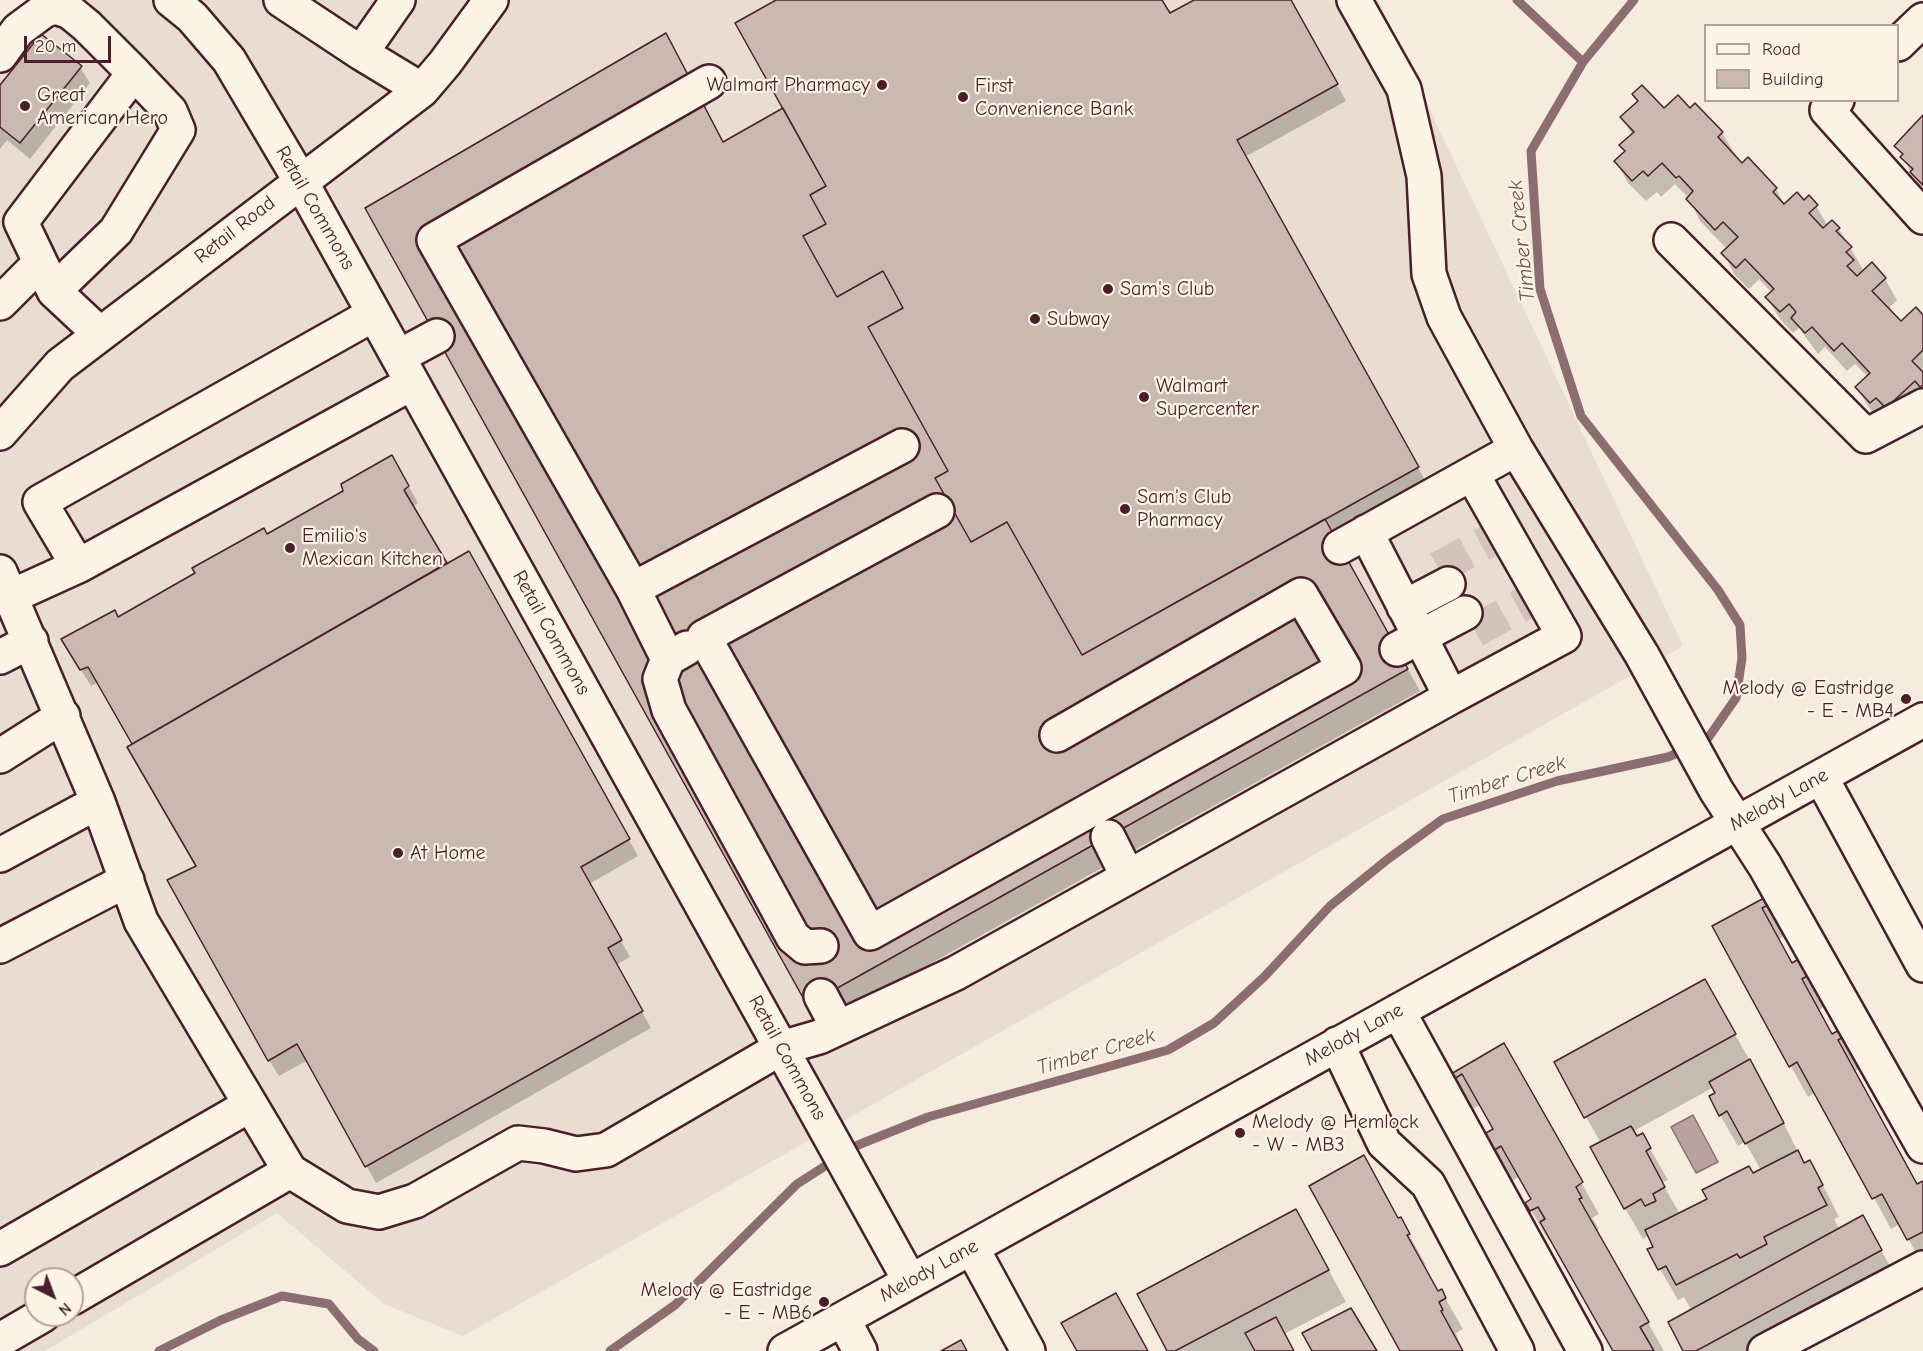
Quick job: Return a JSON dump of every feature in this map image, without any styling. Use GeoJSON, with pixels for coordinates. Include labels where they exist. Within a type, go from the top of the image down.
{"type":"FeatureCollection","features":[{"type":"Feature","properties":{"kind":"street","name":"Retail Commons"},"geometry":{"type":"LineString","coordinates":[[171,0],[192,17],[229,60],[300,180],[910,1281]]}},
{"type":"Feature","properties":{"kind":"street"},"geometry":{"type":"LineString","coordinates":[[361,53],[398,0]]}},
{"type":"Feature","properties":{"kind":"street","name":"Retail Road"},"geometry":{"type":"LineString","coordinates":[[0,432],[60,365],[300,180],[363,137],[422,90],[446,63],[491,0]]}},
{"type":"Feature","properties":{"kind":"street"},"geometry":{"type":"LineString","coordinates":[[1354,0],[1404,88],[1424,176],[1429,274],[1444,317],[1516,449],[1642,655],[1709,776],[1765,866],[1923,1146]]}},
{"type":"Feature","properties":{"kind":"street"},"geometry":{"type":"LineString","coordinates":[[292,3],[361,53],[422,90]]}},
{"type":"Feature","properties":{"kind":"street"},"geometry":{"type":"LineString","coordinates":[[0,55],[18,30],[45,10],[56,7],[70,12],[135,73],[170,111],[178,130],[116,231],[46,277],[0,303]]}},
{"type":"Feature","properties":{"kind":"street"},"geometry":{"type":"LineString","coordinates":[[1899,43],[1923,21]]}},
{"type":"Feature","properties":{"kind":"street"},"geometry":{"type":"LineString","coordinates":[[100,334],[46,277],[11,214],[135,73]]}},
{"type":"Feature","properties":{"kind":"street"},"geometry":{"type":"LineString","coordinates":[[668,659],[633,588],[434,240],[709,82]]}},
{"type":"Feature","properties":{"kind":"street"},"geometry":{"type":"LineString","coordinates":[[1835,102],[1827,110],[1923,218]]}},
{"type":"Feature","properties":{"kind":"street"},"geometry":{"type":"LineString","coordinates":[[1671,240],[1866,436],[1923,406]]}},
{"type":"Feature","properties":{"kind":"street"},"geometry":{"type":"LineString","coordinates":[[78,566],[40,502],[375,314]]}},
{"type":"Feature","properties":{"kind":"street"},"geometry":{"type":"LineString","coordinates":[[437,336],[405,370],[78,566],[6,584],[98,802],[141,921],[250,1105],[290,1171],[347,1206],[379,1212],[416,1201],[518,1143],[544,1146],[576,1154],[606,1150],[782,1048],[838,1029],[956,973],[1563,636],[1528,590],[1501,544],[1472,474]]}},
{"type":"Feature","properties":{"kind":"street"},"geometry":{"type":"LineString","coordinates":[[633,588],[902,446]]}},
{"type":"Feature","properties":{"kind":"street"},"geometry":{"type":"LineString","coordinates":[[1451,697],[1416,647],[1400,599],[1353,540],[1516,449]]}},
{"type":"Feature","properties":{"kind":"street"},"geometry":{"type":"LineString","coordinates":[[821,945],[805,947],[793,937],[669,710],[660,680],[668,659],[937,511]]}},
{"type":"Feature","properties":{"kind":"street"},"geometry":{"type":"LineString","coordinates":[[1400,599],[1443,576]]}},
{"type":"Feature","properties":{"kind":"street"},"geometry":{"type":"LineString","coordinates":[[704,638],[870,933],[1344,668],[1301,595],[1057,735]]}},
{"type":"Feature","properties":{"kind":"street"},"geometry":{"type":"LineString","coordinates":[[1416,647],[1470,622]]}},
{"type":"Feature","properties":{"kind":"street"},"geometry":{"type":"LineString","coordinates":[[0,657],[31,641]]}},
{"type":"Feature","properties":{"kind":"street"},"geometry":{"type":"LineString","coordinates":[[0,756],[63,716]]}},
{"type":"Feature","properties":{"kind":"street","name":"Melody Lane"},"geometry":{"type":"LineString","coordinates":[[785,1351],[1923,720]]}},
{"type":"Feature","properties":{"kind":"street"},"geometry":{"type":"LineString","coordinates":[[1821,777],[1923,965]]}},
{"type":"Feature","properties":{"kind":"street"},"geometry":{"type":"LineString","coordinates":[[0,855],[98,802]]}},
{"type":"Feature","properties":{"kind":"street"},"geometry":{"type":"LineString","coordinates":[[1108,837],[1128,877]]}},
{"type":"Feature","properties":{"kind":"street"},"geometry":{"type":"LineString","coordinates":[[0,946],[126,880]]}},
{"type":"Feature","properties":{"kind":"street"},"geometry":{"type":"LineString","coordinates":[[821,996],[838,1029]]}},
{"type":"Feature","properties":{"kind":"street"},"geometry":{"type":"LineString","coordinates":[[1398,1011],[1585,1351]]}},
{"type":"Feature","properties":{"kind":"street"},"geometry":{"type":"LineString","coordinates":[[1337,1044],[1383,1143],[1428,1184],[1517,1351]]}},
{"type":"Feature","properties":{"kind":"street"},"geometry":{"type":"LineString","coordinates":[[0,1249],[250,1105]]}},
{"type":"Feature","properties":{"kind":"street"},"geometry":{"type":"LineString","coordinates":[[84,1291],[290,1171]]}},
{"type":"Feature","properties":{"kind":"street"},"geometry":{"type":"LineString","coordinates":[[972,1248],[1028,1351]]}},
{"type":"Feature","properties":{"kind":"street"},"geometry":{"type":"LineString","coordinates":[[1765,1351],[1923,1268]]}},
{"type":"Feature","properties":{"kind":"street"},"geometry":{"type":"LineString","coordinates":[[843,1319],[860,1351]]}},
{"type":"Feature","properties":{"kind":"street"},"geometry":{"type":"LineString","coordinates":[[0,1340],[24,1326]]}},
{"type":"Feature","properties":{"kind":"shaded area"},"geometry":{"type":"Polygon","coordinates":[[[36,0],[1378,0],[1683,646],[463,1336],[384,1304],[277,1213],[45,1351],[0,1351],[0,44],[36,0]]]}},
{"type":"Feature","properties":{"kind":"shaded area"},"geometry":{"type":"Polygon","coordinates":[[[1693,1115],[1718,1162],[1696,1173],[1671,1127],[1693,1115]]]}},
{"type":"Feature","properties":{"kind":"building","name":"Walmart Supercenter"},"geometry":{"type":"Polygon","coordinates":[[[776,0],[1162,0],[1170,13],[1194,0],[1291,0],[1338,84],[1237,140],[1419,467],[1082,655],[1007,522],[971,542],[935,478],[948,471],[868,327],[903,308],[883,271],[837,297],[803,236],[826,224],[810,195],[826,186],[735,23],[776,0]]]}},
{"type":"Feature","properties":{"kind":"building"},"geometry":{"type":"Polygon","coordinates":[[[666,33],[723,142],[783,108],[826,186],[810,195],[826,224],[803,236],[837,297],[883,271],[903,308],[868,327],[948,471],[935,478],[971,542],[1007,522],[1082,655],[1325,519],[1408,669],[807,1005],[365,208],[666,33]]]}},
{"type":"Feature","properties":{"kind":"building","name":"Great American Hero"},"geometry":{"type":"Polygon","coordinates":[[[41,34],[82,66],[20,143],[0,127],[0,85],[41,34]]]}},
{"type":"Feature","properties":{"kind":"building"},"geometry":{"type":"Polygon","coordinates":[[[1642,85],[1664,108],[1678,95],[1690,108],[1695,103],[1723,132],[1718,137],[1742,163],[1748,157],[1777,188],[1773,192],[1784,204],[1797,192],[1804,200],[1809,195],[1818,205],[1809,213],[1823,228],[1832,220],[1840,228],[1836,231],[1852,247],[1846,252],[1854,260],[1847,266],[1857,276],[1872,262],[1886,278],[1872,291],[1901,321],[1916,307],[1923,315],[1923,350],[1912,361],[1923,372],[1923,385],[1920,387],[1915,381],[1886,408],[1876,398],[1870,403],[1855,387],[1870,373],[1842,343],[1834,351],[1812,327],[1805,333],[1791,318],[1796,312],[1789,304],[1780,312],[1765,297],[1774,289],[1745,259],[1736,268],[1721,253],[1738,237],[1723,222],[1715,230],[1686,199],[1693,191],[1679,176],[1676,178],[1662,163],[1648,176],[1643,171],[1632,181],[1614,161],[1625,151],[1619,145],[1634,132],[1620,117],[1638,101],[1632,94],[1642,85]]]}},
{"type":"Feature","properties":{"kind":"building"},"geometry":{"type":"Polygon","coordinates":[[[1923,115],[1923,185],[1910,172],[1913,169],[1900,157],[1903,154],[1894,146],[1923,115]]]}},
{"type":"Feature","properties":{"kind":"building"},"geometry":{"type":"Polygon","coordinates":[[[392,455],[409,486],[404,490],[447,563],[132,744],[88,667],[80,670],[61,639],[115,610],[118,617],[195,573],[192,568],[264,528],[267,534],[343,491],[341,484],[392,455]]]}},
{"type":"Feature","properties":{"kind":"building","name":"At Home"},"geometry":{"type":"Polygon","coordinates":[[[469,551],[630,839],[581,867],[622,940],[608,948],[643,1011],[365,1167],[297,1044],[268,1061],[167,880],[196,866],[127,747],[469,551]]]}},
{"type":"Feature","properties":{"kind":"building"},"geometry":{"type":"Polygon","coordinates":[[[1766,897],[1770,904],[1762,908],[1792,963],[1800,958],[1809,975],[1802,979],[1832,1034],[1841,1029],[1845,1036],[1838,1040],[1917,1184],[1923,1181],[1923,1232],[1907,1240],[1882,1194],[1872,1199],[1797,1062],[1789,1067],[1712,926],[1766,897]]]}},
{"type":"Feature","properties":{"kind":"building"},"geometry":{"type":"Polygon","coordinates":[[[1705,979],[1736,1034],[1584,1118],[1554,1062],[1705,979]]]}},
{"type":"Feature","properties":{"kind":"building"},"geometry":{"type":"Polygon","coordinates":[[[1504,1043],[1583,1182],[1576,1187],[1582,1198],[1579,1199],[1649,1322],[1640,1327],[1654,1351],[1613,1351],[1540,1222],[1545,1219],[1538,1207],[1530,1211],[1525,1203],[1531,1199],[1501,1146],[1493,1151],[1488,1142],[1486,1133],[1493,1129],[1462,1074],[1454,1079],[1451,1074],[1504,1043]]]}},
{"type":"Feature","properties":{"kind":"building"},"geometry":{"type":"Polygon","coordinates":[[[1750,1059],[1784,1123],[1745,1144],[1727,1111],[1719,1116],[1709,1096],[1715,1093],[1709,1082],[1750,1059]]]}},
{"type":"Feature","properties":{"kind":"building"},"geometry":{"type":"Polygon","coordinates":[[[1631,1126],[1637,1136],[1643,1133],[1651,1148],[1646,1151],[1665,1187],[1653,1194],[1656,1201],[1645,1206],[1641,1199],[1624,1209],[1590,1147],[1631,1126]]]}},
{"type":"Feature","properties":{"kind":"building"},"geometry":{"type":"Polygon","coordinates":[[[1798,1150],[1804,1163],[1810,1160],[1823,1185],[1818,1188],[1827,1205],[1764,1237],[1767,1244],[1740,1258],[1737,1254],[1676,1285],[1666,1266],[1658,1270],[1647,1249],[1653,1247],[1645,1230],[1707,1199],[1702,1190],[1749,1166],[1753,1173],[1798,1150]]]}},
{"type":"Feature","properties":{"kind":"building"},"geometry":{"type":"Polygon","coordinates":[[[1364,1155],[1398,1218],[1401,1217],[1410,1234],[1407,1235],[1438,1291],[1442,1289],[1446,1298],[1439,1302],[1443,1310],[1441,1311],[1463,1351],[1400,1351],[1309,1186],[1364,1155]]]}},
{"type":"Feature","properties":{"kind":"building"},"geometry":{"type":"Polygon","coordinates":[[[1296,1209],[1329,1270],[1175,1351],[1167,1351],[1137,1294],[1296,1209]]]}},
{"type":"Feature","properties":{"kind":"building"},"geometry":{"type":"Polygon","coordinates":[[[1863,1215],[1882,1250],[1696,1351],[1683,1351],[1668,1322],[1863,1215]]]}},
{"type":"Feature","properties":{"kind":"building"},"geometry":{"type":"Polygon","coordinates":[[[1116,1293],[1148,1351],[1077,1351],[1061,1323],[1116,1293]]]}},
{"type":"Feature","properties":{"kind":"building"},"geometry":{"type":"Polygon","coordinates":[[[1351,1308],[1377,1351],[1312,1351],[1302,1333],[1351,1308]]]}},
{"type":"Feature","properties":{"kind":"building"},"geometry":{"type":"Polygon","coordinates":[[[1276,1317],[1294,1351],[1255,1351],[1245,1333],[1276,1317]]]}},
{"type":"Feature","properties":{"kind":"building"},"geometry":{"type":"Polygon","coordinates":[[[961,1340],[967,1351],[941,1351],[961,1340]]]}},
{"type":"Feature","properties":{"kind":"waterway"},"geometry":{"type":"LineString","coordinates":[[1517,0],[1583,62]]}},
{"type":"Feature","properties":{"kind":"waterway","name":"Timber Creek"},"geometry":{"type":"LineString","coordinates":[[610,1351],[675,1305],[797,1184],[858,1145],[928,1117],[1168,1050],[1214,1023],[1264,977],[1330,906],[1388,859],[1443,819],[1557,781],[1668,757],[1706,741],[1736,698],[1742,658],[1740,625],[1718,590],[1581,416],[1540,289],[1531,151],[1583,62],[1634,0]]}},
{"type":"Feature","properties":{"kind":"waterway","name":"Timber Creek"},"geometry":{"type":"LineString","coordinates":[[159,1351],[221,1320],[282,1296],[329,1304],[358,1339],[374,1351]]}},
{"type":"Feature","properties":{"kind":"tunnel"},"geometry":{"type":"LineString","coordinates":[[1438,568],[1489,541]]}},
{"type":"Feature","properties":{"kind":"tunnel"},"geometry":{"type":"LineString","coordinates":[[1475,631],[1525,603]]}},
{"type":"Feature","properties":{"kind":"place","name":"Walmart Pharmacy"},"geometry":{"type":"Point","coordinates":[882,85]}},
{"type":"Feature","properties":{"kind":"place","name":"First Convenience Bank"},"geometry":{"type":"Point","coordinates":[963,97]}},
{"type":"Feature","properties":{"kind":"place","name":"Great American Hero"},"geometry":{"type":"Point","coordinates":[25,106]}},
{"type":"Feature","properties":{"kind":"place","name":"Sam's Club"},"geometry":{"type":"Point","coordinates":[1108,289]}},
{"type":"Feature","properties":{"kind":"place","name":"Subway"},"geometry":{"type":"Point","coordinates":[1035,319]}},
{"type":"Feature","properties":{"kind":"place","name":"Walmart Supercenter"},"geometry":{"type":"Point","coordinates":[1144,397]}},
{"type":"Feature","properties":{"kind":"place","name":"Sam's Club Pharmacy"},"geometry":{"type":"Point","coordinates":[1125,509]}},
{"type":"Feature","properties":{"kind":"place","name":"Emilio's Mexican Kitchen"},"geometry":{"type":"Point","coordinates":[290,548]}},
{"type":"Feature","properties":{"kind":"place","name":"Melody @ Eastridge - E - MB4"},"geometry":{"type":"Point","coordinates":[1906,699]}},
{"type":"Feature","properties":{"kind":"place","name":"At Home"},"geometry":{"type":"Point","coordinates":[398,853]}},
{"type":"Feature","properties":{"kind":"place","name":"Melody @ Hemlock - W - MB3"},"geometry":{"type":"Point","coordinates":[1240,1133]}},
{"type":"Feature","properties":{"kind":"place","name":"Melody @ Eastridge - E - MB6"},"geometry":{"type":"Point","coordinates":[824,1302]}}]}
